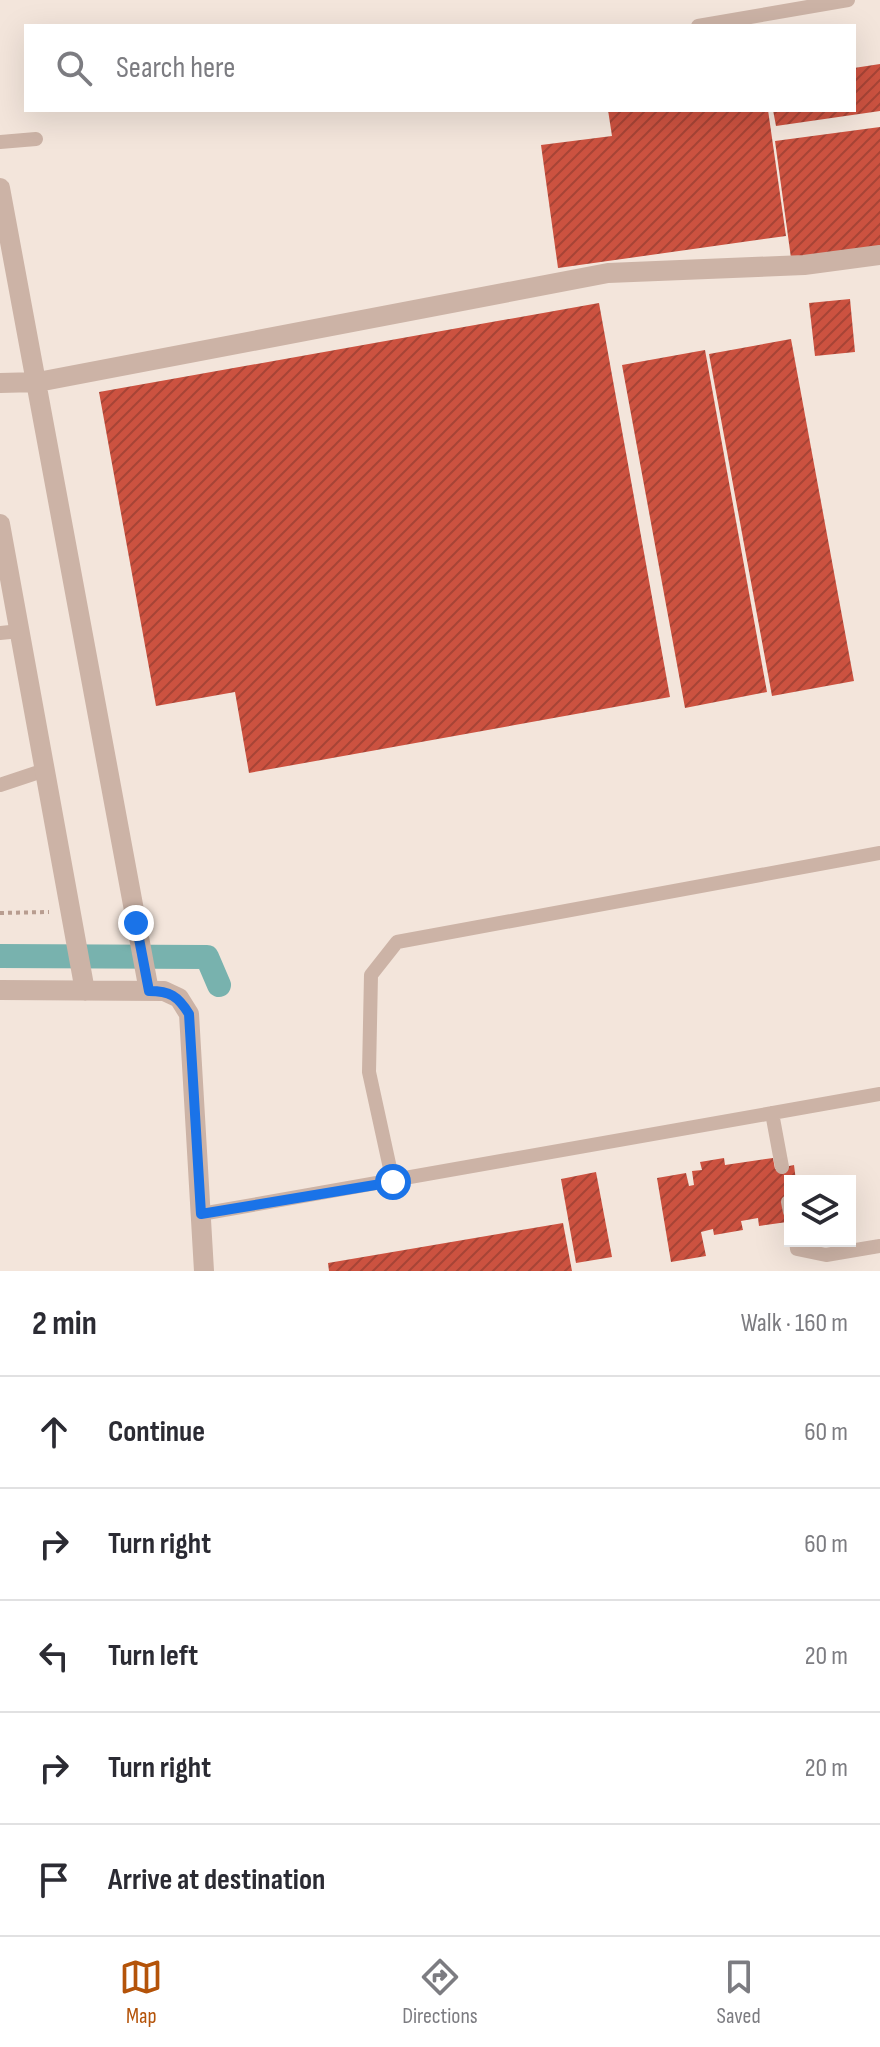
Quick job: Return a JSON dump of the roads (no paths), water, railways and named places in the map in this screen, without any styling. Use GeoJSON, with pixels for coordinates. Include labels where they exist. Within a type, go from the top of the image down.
{"type":"FeatureCollection","features":[{"type":"Feature","properties":{"kind":"street"},"geometry":{"type":"LineString","coordinates":[[0,188],[7,259],[38,382],[147,982]]}},
{"type":"Feature","properties":{"kind":"street"},"geometry":{"type":"LineString","coordinates":[[0,383],[38,382],[608,273],[804,265],[880,255]]}},
{"type":"Feature","properties":{"kind":"street"},"geometry":{"type":"LineString","coordinates":[[0,524],[10,632],[45,770],[83,982]]}},
{"type":"Feature","properties":{"kind":"street"},"geometry":{"type":"LineString","coordinates":[[0,990],[83,982],[147,982],[179,998],[189,1014],[207,1213],[204,1271]]}},
{"type":"Feature","properties":{"kind":"lane"},"geometry":{"type":"LineString","coordinates":[[710,24],[848,0]]}},
{"type":"Feature","properties":{"kind":"lane"},"geometry":{"type":"LineString","coordinates":[[0,142],[36,139]]}},
{"type":"Feature","properties":{"kind":"lane"},"geometry":{"type":"LineString","coordinates":[[0,785],[45,770]]}},
{"type":"Feature","properties":{"kind":"lane"},"geometry":{"type":"LineString","coordinates":[[393,1182],[370,1058],[371,975],[397,942],[880,853]]}},
{"type":"Feature","properties":{"kind":"lane"},"geometry":{"type":"LineString","coordinates":[[207,1213],[880,1094]]}},
{"type":"Feature","properties":{"kind":"lane"},"geometry":{"type":"LineString","coordinates":[[772,1113],[782,1167]]}},
{"type":"Feature","properties":{"kind":"lane"},"geometry":{"type":"LineString","coordinates":[[797,1247],[826,1255],[880,1246]]}},
{"type":"Feature","properties":{"kind":"waterway"},"geometry":{"type":"LineString","coordinates":[[0,956],[207,957],[219,985]]}}]}
